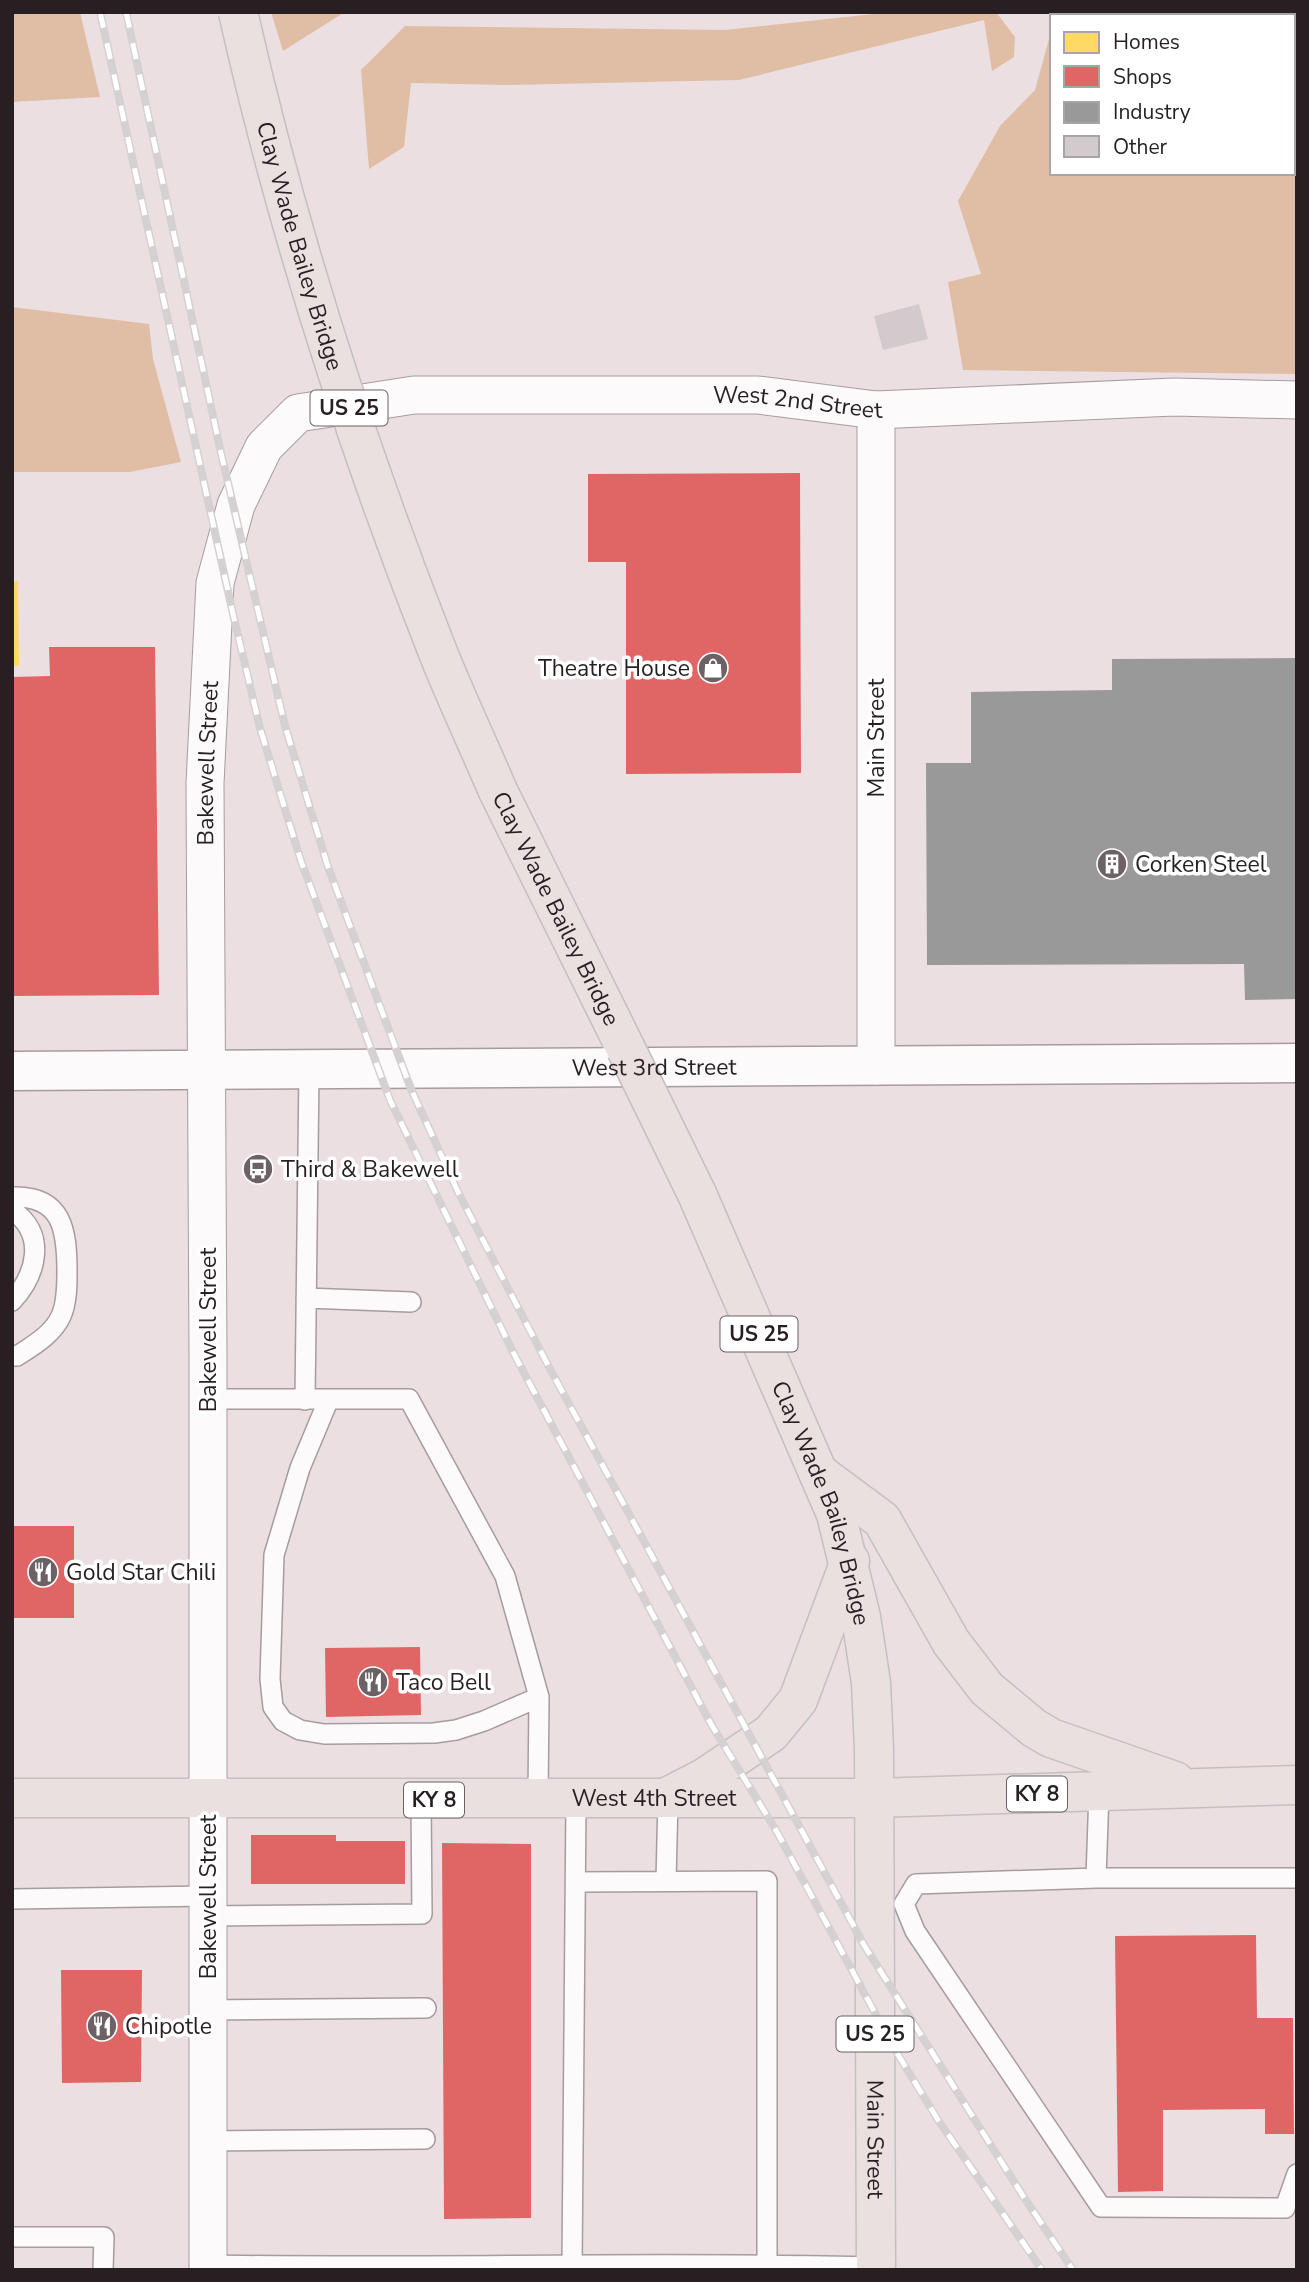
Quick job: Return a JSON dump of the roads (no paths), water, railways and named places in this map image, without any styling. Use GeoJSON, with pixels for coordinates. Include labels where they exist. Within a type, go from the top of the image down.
{"type":"FeatureCollection","features":[{"type":"Feature","properties":{"kind":"main road","name":"Clay Wade Bailey Bridge"},"geometry":{"type":"LineString","coordinates":[[238,12],[260,112],[311,294],[377,491],[438,652],[498,791],[697,1194],[836,1514],[850,1561],[871,1683],[874,1798]]}},
{"type":"Feature","properties":{"kind":"main road"},"geometry":{"type":"LineString","coordinates":[[820,1474],[882,1520],[951,1642],[987,1689],[1034,1728],[1051,1738],[1200,1790]]}},
{"type":"Feature","properties":{"kind":"main road"},"geometry":{"type":"LineString","coordinates":[[664,1799],[704,1778],[771,1733],[798,1700],[850,1561]]}},
{"type":"Feature","properties":{"kind":"main road","name":"West 4th Street"},"geometry":{"type":"LineString","coordinates":[[12,1798],[874,1798],[1297,1785]]}},
{"type":"Feature","properties":{"kind":"main road","name":"Main Street"},"geometry":{"type":"LineString","coordinates":[[874,1798],[876,2268]]}},
{"type":"Feature","properties":{"kind":"street","name":"West 2nd Street"},"geometry":{"type":"LineString","coordinates":[[298,413],[414,395],[758,396],[876,410],[1174,397],[1297,400]]}},
{"type":"Feature","properties":{"kind":"street","name":"Main Street"},"geometry":{"type":"LineString","coordinates":[[876,410],[876,1066]]}},
{"type":"Feature","properties":{"kind":"street","name":"Bakewell Street"},"geometry":{"type":"LineString","coordinates":[[208,2267],[205,783],[215,583],[236,505],[258,459],[264,447],[298,413]]}},
{"type":"Feature","properties":{"kind":"street","name":"West 3rd Street"},"geometry":{"type":"LineString","coordinates":[[12,1071],[1297,1063]]}},
{"type":"Feature","properties":{"kind":"lane"},"geometry":{"type":"LineString","coordinates":[[304,1400],[309,1070]]}},
{"type":"Feature","properties":{"kind":"lane"},"geometry":{"type":"LineString","coordinates":[[12,1196],[46,1202],[60,1218],[67,1242],[67,1288],[61,1315],[44,1339],[17,1356],[12,1356]]}},
{"type":"Feature","properties":{"kind":"lane"},"geometry":{"type":"LineString","coordinates":[[12,1210],[21,1216],[31,1229],[35,1251],[33,1270],[22,1290],[12,1301]]}},
{"type":"Feature","properties":{"kind":"lane"},"geometry":{"type":"LineString","coordinates":[[306,1298],[411,1302]]}},
{"type":"Feature","properties":{"kind":"lane"},"geometry":{"type":"LineString","coordinates":[[208,1399],[409,1399],[505,1576],[539,1697],[538,1798]]}},
{"type":"Feature","properties":{"kind":"lane"},"geometry":{"type":"LineString","coordinates":[[328,1401],[300,1468],[274,1555],[270,1679],[273,1707],[283,1721],[300,1730],[324,1734],[433,1733],[456,1730],[484,1721],[539,1697]]}},
{"type":"Feature","properties":{"kind":"lane"},"geometry":{"type":"LineString","coordinates":[[1096,1878],[1099,1792]]}},
{"type":"Feature","properties":{"kind":"lane"},"geometry":{"type":"LineString","coordinates":[[664,1799],[666,1881]]}},
{"type":"Feature","properties":{"kind":"lane"},"geometry":{"type":"LineString","coordinates":[[12,1899],[422,1913],[421,1800]]}},
{"type":"Feature","properties":{"kind":"lane"},"geometry":{"type":"LineString","coordinates":[[572,2266],[576,1800]]}},
{"type":"Feature","properties":{"kind":"lane"},"geometry":{"type":"LineString","coordinates":[[1297,1878],[1096,1878],[916,1884],[904,1904],[915,1931],[1101,2207],[1291,2207],[1297,2174]]}},
{"type":"Feature","properties":{"kind":"lane"},"geometry":{"type":"LineString","coordinates":[[576,1881],[767,1881],[767,2265]]}},
{"type":"Feature","properties":{"kind":"lane"},"geometry":{"type":"LineString","coordinates":[[208,2010],[426,2007]]}},
{"type":"Feature","properties":{"kind":"lane"},"geometry":{"type":"LineString","coordinates":[[208,2141],[425,2139]]}},
{"type":"Feature","properties":{"kind":"lane"},"geometry":{"type":"LineString","coordinates":[[12,2237],[104,2237],[103,2270]]}},
{"type":"Feature","properties":{"kind":"lane"},"geometry":{"type":"LineString","coordinates":[[208,2267],[435,2269],[767,2265],[876,2268]]}},
{"type":"Feature","properties":{"kind":"railway"},"geometry":{"type":"LineString","coordinates":[[100,12],[260,728],[301,861],[390,1100],[515,1356],[711,1724],[777,1832],[894,2048],[938,2120],[1042,2270]]}},
{"type":"Feature","properties":{"kind":"railway"},"geometry":{"type":"LineString","coordinates":[[126,12],[221,453],[285,726],[328,867],[411,1089],[458,1192],[550,1369],[864,1945],[1073,2270]]}},
{"type":"Feature","properties":{"kind":"place","name":"Theatre House"},"geometry":{"type":"Point","coordinates":[713,668]}},
{"type":"Feature","properties":{"kind":"place","name":"Corken Steel"},"geometry":{"type":"Point","coordinates":[1112,864]}},
{"type":"Feature","properties":{"kind":"place","name":"Third & Bakewell"},"geometry":{"type":"Point","coordinates":[258,1169]}},
{"type":"Feature","properties":{"kind":"place","name":"Gold Star Chili"},"geometry":{"type":"Point","coordinates":[43,1572]}},
{"type":"Feature","properties":{"kind":"place","name":"Taco Bell"},"geometry":{"type":"Point","coordinates":[373,1682]}},
{"type":"Feature","properties":{"kind":"place","name":"Chipotle"},"geometry":{"type":"Point","coordinates":[102,2026]}}]}
